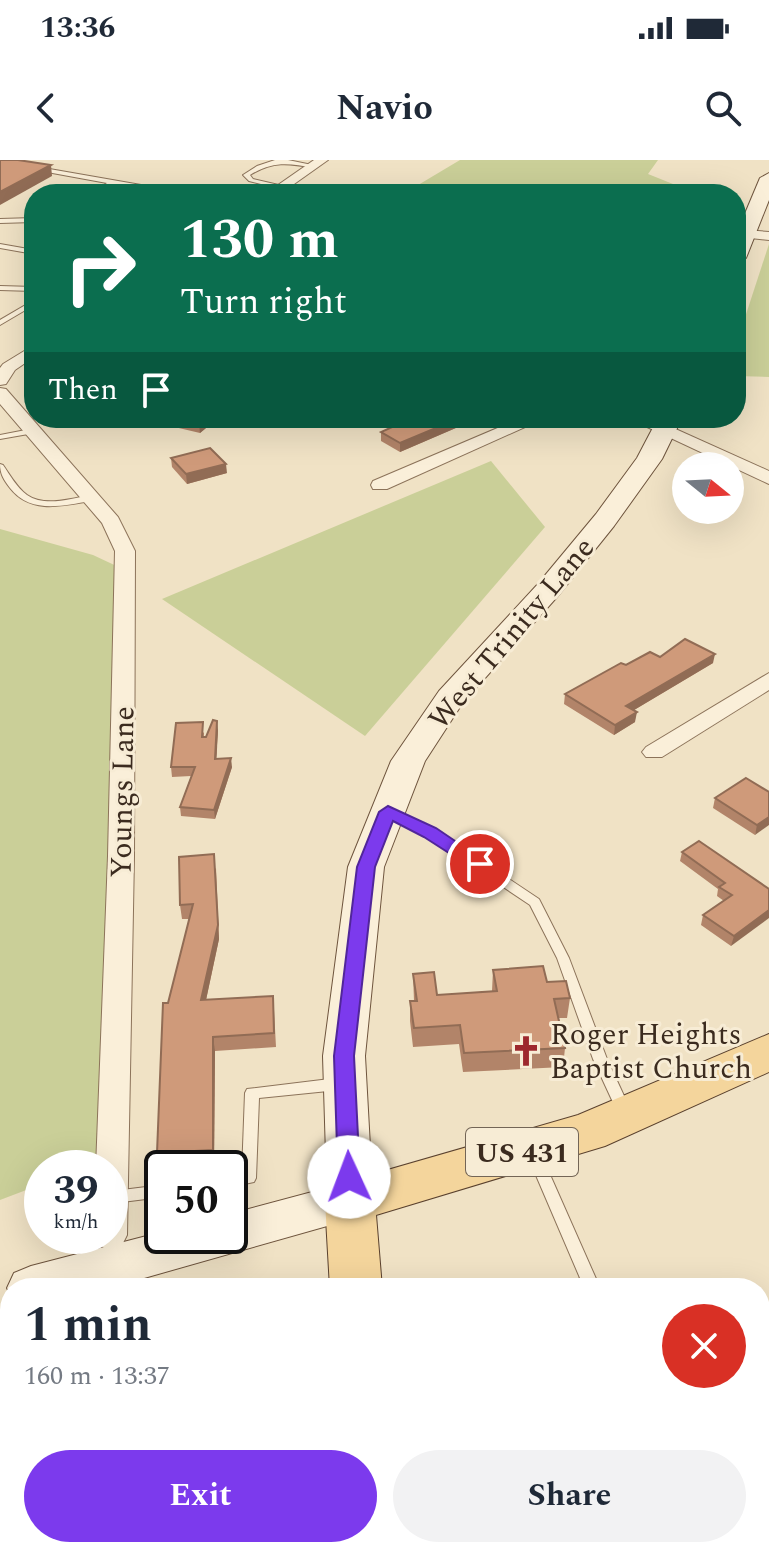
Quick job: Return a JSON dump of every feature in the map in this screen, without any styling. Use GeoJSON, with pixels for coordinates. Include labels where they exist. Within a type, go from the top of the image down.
{"type":"FeatureCollection","features":[{"type":"Feature","properties":{"kind":"main road"},"geometry":{"type":"LineString","coordinates":[[746,234],[764,202],[769,178]]}},
{"type":"Feature","properties":{"kind":"main road","name":"West Trinity Lane"},"geometry":{"type":"LineString","coordinates":[[355,1278],[344,1056],[366,867],[408,761],[450,698],[547,591],[605,520],[649,459],[656,428]]}},
{"type":"Feature","properties":{"kind":"main road","name":"US 431"},"geometry":{"type":"LineString","coordinates":[[350,1201],[588,1132],[769,1052]]}},
{"type":"Feature","properties":{"kind":"main road"},"geometry":{"type":"LineString","coordinates":[[248,1229],[350,1201]]}},
{"type":"Feature","properties":{"kind":"main road"},"geometry":{"type":"LineString","coordinates":[[50,1278],[95,1254]]}},
{"type":"Feature","properties":{"kind":"street"},"geometry":{"type":"LineString","coordinates":[[286,184],[318,163]]}},
{"type":"Feature","properties":{"kind":"street"},"geometry":{"type":"LineString","coordinates":[[746,234],[769,236]]}},
{"type":"Feature","properties":{"kind":"street"},"geometry":{"type":"LineString","coordinates":[[0,380],[9,367],[24,357]]}},
{"type":"Feature","properties":{"kind":"street","name":"Youngs Lane"},"geometry":{"type":"LineString","coordinates":[[0,393],[24,422]]}},
{"type":"Feature","properties":{"kind":"street","name":"Youngs Lane"},"geometry":{"type":"LineString","coordinates":[[29,428],[111,521],[121,538],[125,570],[112,1150]]}},
{"type":"Feature","properties":{"kind":"street"},"geometry":{"type":"LineString","coordinates":[[380,485],[513,428]]}},
{"type":"Feature","properties":{"kind":"street"},"geometry":{"type":"LineString","coordinates":[[669,428],[769,478]]}},
{"type":"Feature","properties":{"kind":"street"},"geometry":{"type":"LineString","coordinates":[[654,752],[769,680]]}},
{"type":"Feature","properties":{"kind":"lane"},"geometry":{"type":"LineString","coordinates":[[260,184],[246,175],[280,160],[318,163]]}},
{"type":"Feature","properties":{"kind":"lane"},"geometry":{"type":"LineString","coordinates":[[30,167],[117,184]]}},
{"type":"Feature","properties":{"kind":"lane"},"geometry":{"type":"LineString","coordinates":[[0,221],[24,220]]}},
{"type":"Feature","properties":{"kind":"lane"},"geometry":{"type":"LineString","coordinates":[[0,246],[24,250]]}},
{"type":"Feature","properties":{"kind":"lane"},"geometry":{"type":"LineString","coordinates":[[0,288],[24,289]]}},
{"type":"Feature","properties":{"kind":"lane"},"geometry":{"type":"LineString","coordinates":[[0,323],[24,308]]}},
{"type":"Feature","properties":{"kind":"lane"},"geometry":{"type":"LineString","coordinates":[[0,437],[31,431]]}},
{"type":"Feature","properties":{"kind":"lane"},"geometry":{"type":"LineString","coordinates":[[0,468],[25,498],[34,501],[62,502],[90,498]]}},
{"type":"Feature","properties":{"kind":"lane"},"geometry":{"type":"LineString","coordinates":[[388,812],[430,832],[535,902],[563,958],[600,1059],[626,1116]]}},
{"type":"Feature","properties":{"kind":"lane"},"geometry":{"type":"LineString","coordinates":[[248,1178],[252,1093],[345,1083]]}},
{"type":"Feature","properties":{"kind":"lane"},"geometry":{"type":"LineString","coordinates":[[531,1149],[588,1278]]}},
{"type":"Feature","properties":{"kind":"green space"},"geometry":{"type":"Polygon","coordinates":[[[460,160],[658,160],[648,174],[673,184],[420,184],[460,160]]]}},
{"type":"Feature","properties":{"kind":"green space"},"geometry":{"type":"Polygon","coordinates":[[[769,244],[769,377],[746,376],[746,314],[769,244]]]}},
{"type":"Feature","properties":{"kind":"green space"},"geometry":{"type":"Polygon","coordinates":[[[491,461],[545,527],[365,736],[162,599],[491,461]]]}},
{"type":"Feature","properties":{"kind":"green space"},"geometry":{"type":"Polygon","coordinates":[[[0,529],[93,555],[125,570],[112,1150],[24,1150],[24,1191],[0,1200],[0,529]]]}},
{"type":"Feature","properties":{"kind":"building"},"geometry":{"type":"Polygon","coordinates":[[[0,160],[18,160],[51,165],[0,192],[0,160]]]}},
{"type":"Feature","properties":{"kind":"building"},"geometry":{"type":"Polygon","coordinates":[[[390,428],[436,428],[400,443],[381,432],[390,428]]]}},
{"type":"Feature","properties":{"kind":"building"},"geometry":{"type":"Polygon","coordinates":[[[210,448],[226,464],[186,474],[171,458],[210,448]]]}},
{"type":"Feature","properties":{"kind":"building"},"geometry":{"type":"Polygon","coordinates":[[[685,639],[715,654],[626,706],[637,712],[615,725],[565,694],[621,663],[626,665],[650,652],[660,657],[685,639]]]}},
{"type":"Feature","properties":{"kind":"building"},"geometry":{"type":"Polygon","coordinates":[[[213,720],[217,721],[215,759],[231,758],[214,810],[180,807],[195,767],[171,767],[176,723],[203,722],[202,737],[206,737],[213,720]]]}},
{"type":"Feature","properties":{"kind":"building"},"geometry":{"type":"Polygon","coordinates":[[[746,778],[769,792],[769,817],[757,825],[715,798],[746,778]]]}},
{"type":"Feature","properties":{"kind":"building"},"geometry":{"type":"Polygon","coordinates":[[[699,841],[769,889],[769,910],[734,936],[703,915],[732,895],[719,887],[725,883],[682,852],[699,841]]]}},
{"type":"Feature","properties":{"kind":"building"},"geometry":{"type":"Polygon","coordinates":[[[214,854],[218,925],[201,1000],[273,996],[274,1033],[213,1037],[213,1150],[157,1150],[163,1003],[168,1003],[193,904],[180,905],[179,857],[214,854]]]}},
{"type":"Feature","properties":{"kind":"building"},"geometry":{"type":"Polygon","coordinates":[[[543,966],[547,982],[566,981],[570,998],[554,999],[565,1048],[464,1053],[460,1025],[414,1028],[410,1001],[417,1001],[413,974],[434,972],[437,995],[497,991],[493,970],[543,966]]]}},
{"type":"Feature","properties":{"kind":"place","name":"Roger Heights Baptist Church"},"geometry":{"type":"Point","coordinates":[526,1051]}},
{"type":"Feature","properties":{"kind":"route"},"geometry":{"type":"LineString","coordinates":[[349,1177],[344,1056],[366,867],[388,812],[430,832],[480,864]]}}]}
